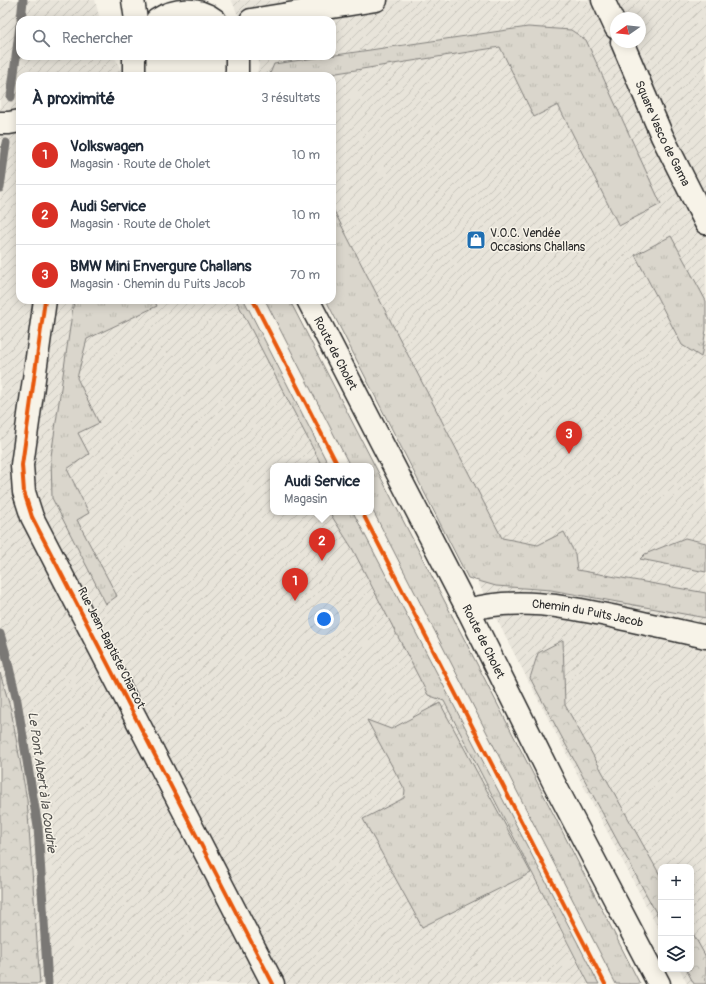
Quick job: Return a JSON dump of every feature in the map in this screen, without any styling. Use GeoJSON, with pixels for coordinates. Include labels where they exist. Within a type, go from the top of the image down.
{"type":"FeatureCollection","features":[{"type":"Feature","properties":{"kind":"street"},"geometry":{"type":"LineString","coordinates":[[133,0],[135,16]]}},
{"type":"Feature","properties":{"kind":"street"},"geometry":{"type":"LineString","coordinates":[[289,16],[376,0]]}},
{"type":"Feature","properties":{"kind":"street"},"geometry":{"type":"LineString","coordinates":[[604,0],[610,14]]}},
{"type":"Feature","properties":{"kind":"street"},"geometry":{"type":"LineString","coordinates":[[163,16],[181,11],[200,10]]}},
{"type":"Feature","properties":{"kind":"street","name":"Square Vasco de Gama"},"geometry":{"type":"LineString","coordinates":[[625,48],[662,136],[706,224]]}},
{"type":"Feature","properties":{"kind":"street"},"geometry":{"type":"LineString","coordinates":[[0,123],[16,122]]}},
{"type":"Feature","properties":{"kind":"street","name":"Rue Jean-Baptiste Charcot"},"geometry":{"type":"LineString","coordinates":[[44,304],[22,465],[24,492],[32,517],[273,984]]}},
{"type":"Feature","properties":{"kind":"street","name":"Route de Cholet"},"geometry":{"type":"LineString","coordinates":[[310,304],[468,610],[554,783],[659,984]]}},
{"type":"Feature","properties":{"kind":"street","name":"Chemin du Puits Jacob"},"geometry":{"type":"LineString","coordinates":[[468,610],[482,606],[524,603],[567,607],[706,637]]}},
{"type":"Feature","properties":{"kind":"shaded area"},"geometry":{"type":"Polygon","coordinates":[[[0,0],[95,0],[99,16],[16,16],[16,60],[116,60],[122,72],[16,72],[16,304],[241,304],[321,463],[270,463],[270,515],[349,515],[588,984],[38,984],[0,703],[0,0]]]}},
{"type":"Feature","properties":{"kind":"shaded area"},"geometry":{"type":"Polygon","coordinates":[[[230,0],[706,0],[706,984],[687,984],[681,972],[694,972],[694,864],[658,864],[658,928],[517,659],[336,304],[336,72],[257,72],[259,65],[257,60],[336,60],[336,16],[238,16],[232,1],[230,0]]]}},
{"type":"Feature","properties":{"kind":"green space"},"geometry":{"type":"Polygon","coordinates":[[[528,27],[571,30],[586,40],[661,204],[619,226],[558,105],[534,117],[500,47],[336,73],[271,72],[274,64],[301,60],[336,60],[336,55],[528,27]]]}},
{"type":"Feature","properties":{"kind":"green space"},"geometry":{"type":"Polygon","coordinates":[[[336,215],[502,538],[538,545],[564,532],[575,554],[577,570],[706,593],[706,618],[551,590],[496,586],[468,578],[328,304],[336,304],[336,215]]]}},
{"type":"Feature","properties":{"kind":"green space"},"geometry":{"type":"Polygon","coordinates":[[[671,236],[706,301],[706,330],[701,357],[682,345],[635,255],[671,236]]]}},
{"type":"Feature","properties":{"kind":"green space"},"geometry":{"type":"Polygon","coordinates":[[[73,304],[156,304],[157,306],[87,339],[77,378],[99,423],[78,433],[89,454],[67,469],[89,513],[77,520],[117,596],[106,604],[52,498],[51,456],[73,304]]]}},
{"type":"Feature","properties":{"kind":"green space"},"geometry":{"type":"Polygon","coordinates":[[[238,304],[246,304],[327,463],[320,463],[238,304]]]}},
{"type":"Feature","properties":{"kind":"green space"},"geometry":{"type":"Polygon","coordinates":[[[267,304],[292,304],[373,463],[348,463],[267,304]]]}},
{"type":"Feature","properties":{"kind":"green space"},"geometry":{"type":"Polygon","coordinates":[[[374,464],[640,984],[616,984],[374,513],[374,464]]]}},
{"type":"Feature","properties":{"kind":"green space"},"geometry":{"type":"Polygon","coordinates":[[[331,515],[355,515],[599,984],[589,984],[444,701],[428,695],[352,548],[331,515]]]}},
{"type":"Feature","properties":{"kind":"green space"},"geometry":{"type":"Polygon","coordinates":[[[685,538],[706,543],[706,572],[640,559],[645,554],[685,538]]]}},
{"type":"Feature","properties":{"kind":"green space"},"geometry":{"type":"Polygon","coordinates":[[[563,640],[565,705],[658,872],[658,916],[530,678],[538,653],[563,640]]]}},
{"type":"Feature","properties":{"kind":"green space"},"geometry":{"type":"Polygon","coordinates":[[[0,673],[11,710],[27,800],[40,984],[0,984],[0,673]]]}},
{"type":"Feature","properties":{"kind":"green space"},"geometry":{"type":"Polygon","coordinates":[[[440,703],[531,873],[422,927],[363,819],[404,798],[405,790],[367,720],[391,729],[440,703]]]}},
{"type":"Feature","properties":{"kind":"green space"},"geometry":{"type":"Polygon","coordinates":[[[694,935],[706,957],[706,984],[694,984],[688,972],[694,972],[694,935]]]}},
{"type":"Feature","properties":{"kind":"waterway"},"geometry":{"type":"LineString","coordinates":[[21,16],[23,0]]}},
{"type":"Feature","properties":{"kind":"waterway"},"geometry":{"type":"LineString","coordinates":[[11,97],[16,57]]}},
{"type":"Feature","properties":{"kind":"waterway","name":"Le Pont Abert à la Coudrie"},"geometry":{"type":"LineString","coordinates":[[0,188],[6,143]]}},
{"type":"Feature","properties":{"kind":"waterway","name":"Le Pont Abert à la Coudrie"},"geometry":{"type":"LineString","coordinates":[[0,634],[17,701],[38,827],[48,984]]}},
{"type":"Feature","properties":{"kind":"cycle path"},"geometry":{"type":"LineString","coordinates":[[44,304],[22,465],[24,492],[32,517],[273,984]]}},
{"type":"Feature","properties":{"kind":"cycle path"},"geometry":{"type":"LineString","coordinates":[[255,304],[336,463]]}},
{"type":"Feature","properties":{"kind":"cycle path"},"geometry":{"type":"LineString","coordinates":[[364,515],[605,984]]}},
{"type":"Feature","properties":{"kind":"place","name":"V.O.C. Vendée Occasions Challans"},"geometry":{"type":"Point","coordinates":[476,240]}},
{"type":"Feature","properties":{"kind":"place","name":"BMW Mini Envergure Challans"},"geometry":{"type":"Point","coordinates":[569,454]}},
{"type":"Feature","properties":{"kind":"place","name":"Audi Service"},"geometry":{"type":"Point","coordinates":[322,561]}},
{"type":"Feature","properties":{"kind":"place","name":"Volkswagen"},"geometry":{"type":"Point","coordinates":[295,601]}}]}
